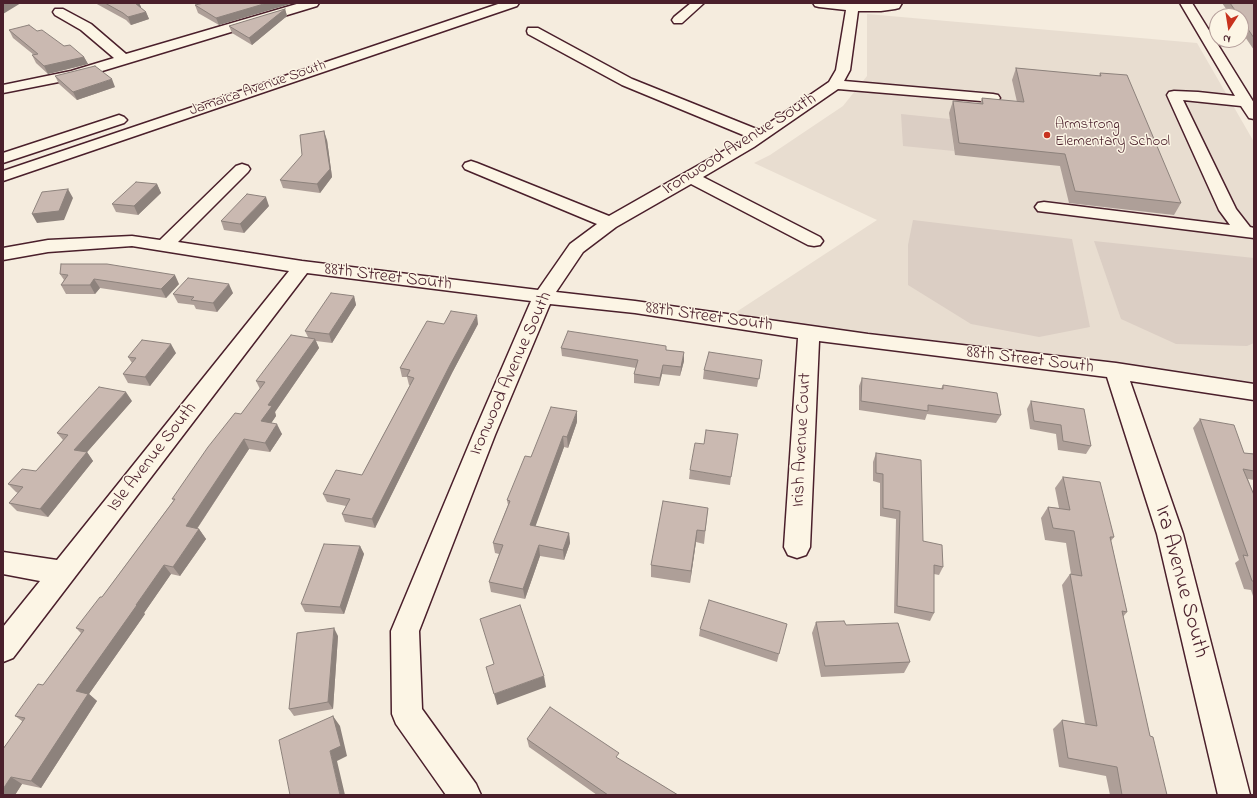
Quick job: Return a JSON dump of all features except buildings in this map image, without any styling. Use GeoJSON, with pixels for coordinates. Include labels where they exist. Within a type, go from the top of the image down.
{"type":"FeatureCollection","features":[{"type":"Feature","properties":{"kind":"street"},"geometry":{"type":"LineString","coordinates":[[3,90],[74,75],[313,3]]}},
{"type":"Feature","properties":{"kind":"street","name":"Jamaica Avenue South"},"geometry":{"type":"LineString","coordinates":[[320,54],[482,3]]}},
{"type":"Feature","properties":{"kind":"street","name":"Jamaica Avenue South"},"geometry":{"type":"LineString","coordinates":[[3,176],[513,3]]}},
{"type":"Feature","properties":{"kind":"street"},"geometry":{"type":"LineString","coordinates":[[678,20],[698,3]]}},
{"type":"Feature","properties":{"kind":"street"},"geometry":{"type":"LineString","coordinates":[[819,3],[881,8],[895,5],[896,3]]}},
{"type":"Feature","properties":{"kind":"street"},"geometry":{"type":"LineString","coordinates":[[1186,3],[1254,115]]}},
{"type":"Feature","properties":{"kind":"street","name":"Ironwood Avenue South"},"geometry":{"type":"LineString","coordinates":[[465,795],[407,714],[405,631],[484,435],[543,297],[576,248],[610,223],[760,136],[835,85],[843,70],[853,5]]}},
{"type":"Feature","properties":{"kind":"street"},"geometry":{"type":"LineString","coordinates":[[59,12],[86,27],[123,59]]}},
{"type":"Feature","properties":{"kind":"street"},"geometry":{"type":"LineString","coordinates":[[533,31],[626,82],[760,136]]}},
{"type":"Feature","properties":{"kind":"street"},"geometry":{"type":"LineString","coordinates":[[835,85],[993,98]]}},
{"type":"Feature","properties":{"kind":"street"},"geometry":{"type":"LineString","coordinates":[[1246,102],[1198,96],[1174,95],[1228,210],[1249,232]]}},
{"type":"Feature","properties":{"kind":"street"},"geometry":{"type":"LineString","coordinates":[[3,158],[130,117]]}},
{"type":"Feature","properties":{"kind":"street"},"geometry":{"type":"LineString","coordinates":[[471,166],[610,223]]}},
{"type":"Feature","properties":{"kind":"street"},"geometry":{"type":"LineString","coordinates":[[164,246],[242,169]]}},
{"type":"Feature","properties":{"kind":"street"},"geometry":{"type":"LineString","coordinates":[[691,177],[814,241]]}},
{"type":"Feature","properties":{"kind":"street"},"geometry":{"type":"LineString","coordinates":[[1044,207],[1249,232]]}},
{"type":"Feature","properties":{"kind":"street","name":"88th Street South"},"geometry":{"type":"LineString","coordinates":[[3,254],[48,246],[132,242],[302,266],[543,297],[635,307],[809,333],[1116,371],[1254,392]]}},
{"type":"Feature","properties":{"kind":"street","name":"Isle Avenue South"},"geometry":{"type":"LineString","coordinates":[[3,649],[302,266]]}},
{"type":"Feature","properties":{"kind":"street","name":"Irish Avenue Court"},"geometry":{"type":"LineString","coordinates":[[797,547],[809,333]]}},
{"type":"Feature","properties":{"kind":"street","name":"Ira Avenue South"},"geometry":{"type":"LineString","coordinates":[[1116,371],[1170,534],[1234,795]]}},
{"type":"Feature","properties":{"kind":"street"},"geometry":{"type":"LineString","coordinates":[[3,563],[63,573]]}},
{"type":"Feature","properties":{"kind":"shaded area"},"geometry":{"type":"Polygon","coordinates":[[[867,14],[1197,43],[1254,142],[1254,394],[724,320],[877,220],[754,163],[770,155],[843,106],[867,76],[867,14]]]}},
{"type":"Feature","properties":{"kind":"shaded area"},"geometry":{"type":"Polygon","coordinates":[[[901,114],[950,119],[954,151],[903,146],[901,114]]]}},
{"type":"Feature","properties":{"kind":"shaded area"},"geometry":{"type":"Polygon","coordinates":[[[913,220],[1072,239],[1090,327],[1039,337],[971,324],[908,285],[908,245],[913,220]]]}},
{"type":"Feature","properties":{"kind":"shaded area"},"geometry":{"type":"Polygon","coordinates":[[[1094,241],[1254,258],[1254,343],[1247,346],[1176,344],[1121,319],[1094,241]]]}},
{"type":"Feature","properties":{"kind":"place","name":"Armstrong Elementary School"},"geometry":{"type":"Point","coordinates":[1047,135]}}]}
